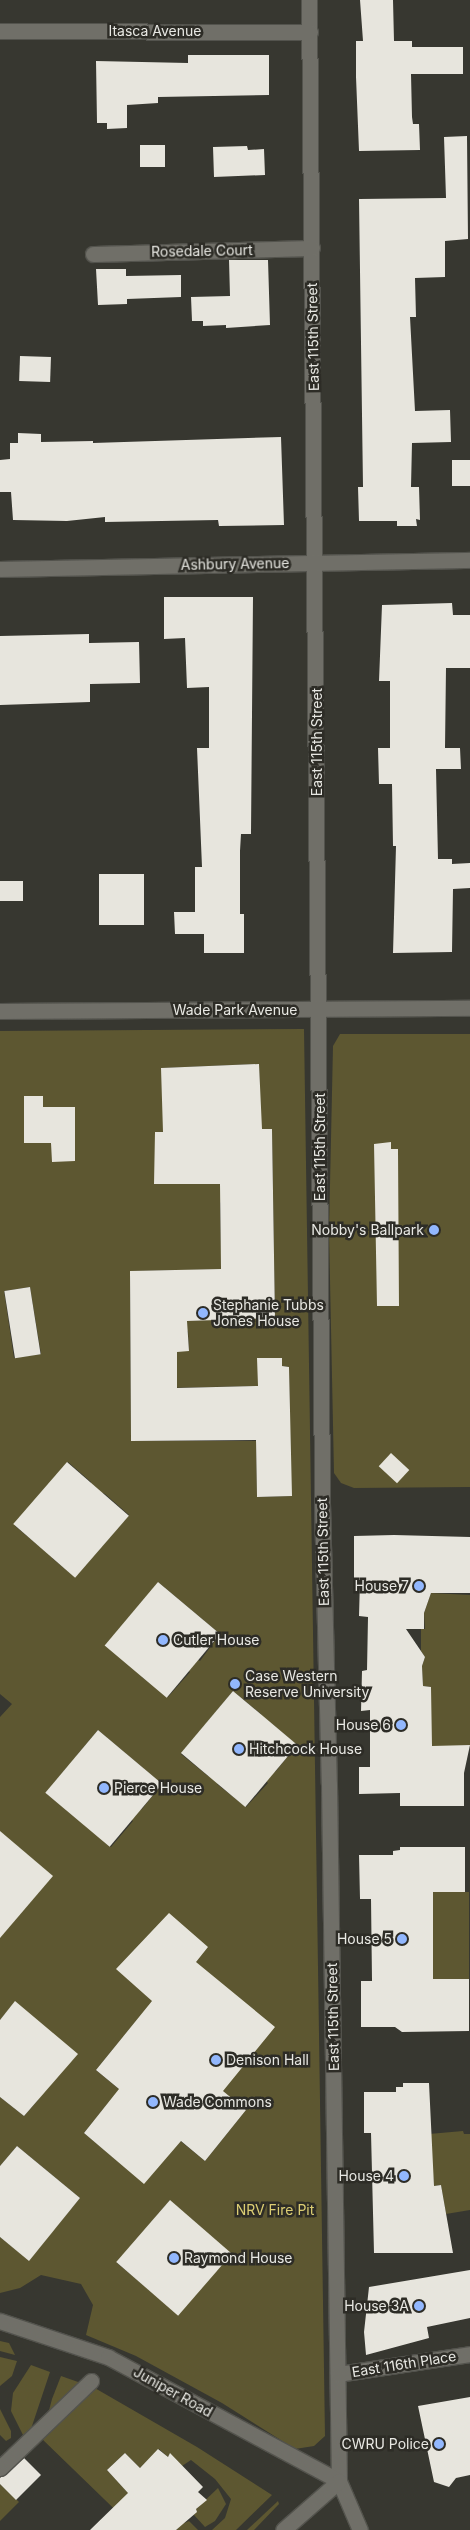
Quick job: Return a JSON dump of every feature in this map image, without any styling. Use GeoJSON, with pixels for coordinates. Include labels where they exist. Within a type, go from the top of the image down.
{"type":"FeatureCollection","features":[{"type":"Feature","properties":{"kind":"street","name":"East 115th Street"},"geometry":{"type":"LineString","coordinates":[[309,0],[316,562],[322,1502],[339,2481],[360,2530]]}},
{"type":"Feature","properties":{"kind":"street","name":"Itasca Avenue"},"geometry":{"type":"LineString","coordinates":[[0,31],[310,32]]}},
{"type":"Feature","properties":{"kind":"street","name":"Rosedale Court"},"geometry":{"type":"LineString","coordinates":[[93,254],[312,248]]}},
{"type":"Feature","properties":{"kind":"street","name":"Ashbury Avenue"},"geometry":{"type":"LineString","coordinates":[[0,569],[470,560]]}},
{"type":"Feature","properties":{"kind":"street","name":"Wade Park Avenue"},"geometry":{"type":"LineString","coordinates":[[0,1011],[470,1008]]}},
{"type":"Feature","properties":{"kind":"street","name":"Juniper Road"},"geometry":{"type":"LineString","coordinates":[[0,2321],[49,2335],[108,2357],[339,2481]]}},
{"type":"Feature","properties":{"kind":"street","name":"East 116th Place"},"geometry":{"type":"LineString","coordinates":[[338,2374],[470,2354]]}},
{"type":"Feature","properties":{"kind":"street"},"geometry":{"type":"LineString","coordinates":[[0,2468],[91,2381]]}},
{"type":"Feature","properties":{"kind":"street"},"geometry":{"type":"LineString","coordinates":[[283,2530],[339,2481]]}},
{"type":"Feature","properties":{"kind":"green space","name":"NRV Fire Pit"},"geometry":{"type":"Polygon","coordinates":[[[304,1029],[325,2436],[314,2446],[295,2449],[222,2403],[136,2356],[86,2335],[93,2305],[81,2284],[41,2275],[20,2288],[0,2293],[0,2237],[29,2260],[80,2198],[17,2146],[0,2166],[0,2097],[24,2116],[38,2100],[15,2002],[0,2020],[0,1717],[12,1704],[0,1694],[0,1031],[304,1029]],[[259,1064],[161,1068],[260,1101],[259,1064]],[[272,1129],[242,1184],[220,1203],[221,1253],[243,1269],[130,1271],[131,1441],[256,1441],[257,1497],[291,1496],[289,1367],[282,1366],[282,1358],[259,1358],[258,1386],[162,1388],[177,1351],[189,1351],[188,1331],[176,1331],[176,1321],[275,1318],[272,1129]],[[30,1287],[4,1291],[14,1358],[41,1354],[30,1287]],[[68,1462],[15,1526],[39,1546],[44,1540],[57,1552],[52,1558],[75,1577],[129,1515],[105,1494],[91,1488],[91,1482],[68,1462]],[[158,1582],[142,1677],[168,1697],[190,1672],[184,1666],[193,1657],[200,1661],[220,1634],[158,1582]],[[233,1691],[181,1754],[208,1776],[222,1779],[217,1784],[246,1807],[268,1783],[263,1778],[276,1771],[297,1745],[271,1723],[256,1719],[261,1714],[233,1691]],[[98,1730],[77,1755],[72,1771],[67,1767],[46,1793],[111,1847],[133,1821],[128,1817],[142,1809],[162,1784],[98,1730]],[[136,2021],[96,2070],[126,2095],[108,2103],[84,2133],[144,2183],[169,2154],[173,2135],[205,2161],[246,2110],[136,2021]],[[170,2200],[117,2263],[178,2314],[170,2200]]]}},
{"type":"Feature","properties":{"kind":"green space"},"geometry":{"type":"Polygon","coordinates":[[[340,1034],[470,1034],[470,1487],[354,1488],[341,1483],[334,1473],[329,1231],[333,1046],[340,1034]]]}},
{"type":"Feature","properties":{"kind":"green space"},"geometry":{"type":"Polygon","coordinates":[[[431,1593],[470,1595],[470,1745],[423,1749],[431,1702],[431,1687],[423,1686],[422,1666],[425,1657],[421,1651],[421,1629],[425,1629],[424,1613],[431,1593]]]}},
{"type":"Feature","properties":{"kind":"green space"},"geometry":{"type":"Polygon","coordinates":[[[418,1892],[469,1892],[469,1979],[453,1979],[453,1983],[426,1984],[433,1972],[433,1926],[418,1892]]]}},
{"type":"Feature","properties":{"kind":"green space"},"geometry":{"type":"Polygon","coordinates":[[[463,2131],[464,2134],[470,2134],[470,2210],[446,2214],[441,2185],[434,2186],[429,2134],[463,2131]]]}},
{"type":"Feature","properties":{"kind":"green space"},"geometry":{"type":"Polygon","coordinates":[[[0,2341],[9,2343],[15,2355],[0,2351],[0,2341]]]}},
{"type":"Feature","properties":{"kind":"green space"},"geometry":{"type":"Polygon","coordinates":[[[0,2357],[17,2361],[12,2376],[0,2386],[0,2357]]]}},
{"type":"Feature","properties":{"kind":"green space"},"geometry":{"type":"Polygon","coordinates":[[[31,2365],[50,2372],[31,2429],[24,2437],[11,2411],[13,2393],[31,2365]]]}},
{"type":"Feature","properties":{"kind":"green space"},"geometry":{"type":"Polygon","coordinates":[[[61,2376],[81,2383],[47,2418],[52,2399],[61,2376]]]}},
{"type":"Feature","properties":{"kind":"green space"},"geometry":{"type":"Polygon","coordinates":[[[93,2387],[197,2447],[272,2495],[236,2530],[212,2530],[225,2518],[231,2499],[215,2479],[191,2460],[182,2466],[170,2454],[168,2457],[159,2449],[140,2468],[125,2453],[107,2470],[135,2500],[136,2530],[41,2438],[93,2387]]]}},
{"type":"Feature","properties":{"kind":"green space"},"geometry":{"type":"Polygon","coordinates":[[[0,2409],[11,2431],[11,2438],[6,2441],[0,2435],[0,2409]]]}},
{"type":"Feature","properties":{"kind":"green space"},"geometry":{"type":"Polygon","coordinates":[[[0,2484],[19,2502],[0,2521],[0,2484]]]}},
{"type":"Feature","properties":{"kind":"green space"},"geometry":{"type":"Polygon","coordinates":[[[218,2488],[226,2504],[215,2521],[205,2527],[194,2515],[196,2509],[218,2488]]]}},
{"type":"Feature","properties":{"kind":"green space"},"geometry":{"type":"Polygon","coordinates":[[[278,2501],[279,2504],[254,2530],[247,2530],[278,2501]]]}},
{"type":"Feature","properties":{"kind":"green space"},"geometry":{"type":"Polygon","coordinates":[[[189,2521],[198,2530],[176,2530],[182,2524],[189,2521]]]}},
{"type":"Feature","properties":{"kind":"building"},"geometry":{"type":"Polygon","coordinates":[[[360,0],[393,0],[394,41],[412,41],[412,47],[463,47],[463,74],[411,74],[412,117],[413,124],[419,124],[420,150],[359,151],[356,41],[363,41],[360,0]]]}},
{"type":"Feature","properties":{"kind":"building"},"geometry":{"type":"Polygon","coordinates":[[[188,55],[269,55],[269,95],[158,97],[158,103],[127,105],[127,128],[107,129],[107,123],[97,123],[96,61],[188,63],[188,55]]]}},
{"type":"Feature","properties":{"kind":"building"},"geometry":{"type":"Polygon","coordinates":[[[467,136],[468,239],[445,241],[445,277],[415,278],[416,317],[410,317],[415,411],[450,410],[451,442],[412,443],[411,487],[419,487],[420,520],[416,519],[417,526],[397,526],[397,521],[359,521],[358,487],[363,487],[359,199],[446,198],[444,137],[467,136]]]}},
{"type":"Feature","properties":{"kind":"building"},"geometry":{"type":"Polygon","coordinates":[[[140,145],[165,145],[165,167],[140,167],[140,145]]]}},
{"type":"Feature","properties":{"kind":"building"},"geometry":{"type":"Polygon","coordinates":[[[247,146],[248,150],[264,149],[265,175],[214,177],[213,147],[247,146]]]}},
{"type":"Feature","properties":{"kind":"building"},"geometry":{"type":"Polygon","coordinates":[[[229,260],[268,260],[270,325],[226,328],[226,325],[203,326],[203,321],[192,321],[191,297],[230,296],[229,260]]]}},
{"type":"Feature","properties":{"kind":"building"},"geometry":{"type":"Polygon","coordinates":[[[96,269],[126,269],[126,276],[181,275],[181,297],[127,299],[127,304],[98,305],[96,269]]]}},
{"type":"Feature","properties":{"kind":"building"},"geometry":{"type":"Polygon","coordinates":[[[20,356],[51,357],[50,382],[19,381],[20,356]]]}},
{"type":"Feature","properties":{"kind":"building"},"geometry":{"type":"Polygon","coordinates":[[[18,433],[41,434],[41,442],[93,441],[93,443],[281,437],[284,525],[219,526],[218,520],[105,522],[105,517],[67,521],[13,520],[11,492],[0,492],[0,460],[10,459],[10,443],[18,443],[18,433]]]}},
{"type":"Feature","properties":{"kind":"building"},"geometry":{"type":"Polygon","coordinates":[[[452,460],[470,460],[470,486],[452,486],[452,460]]]}},
{"type":"Feature","properties":{"kind":"building"},"geometry":{"type":"Polygon","coordinates":[[[164,597],[253,597],[251,834],[241,834],[240,851],[240,914],[244,914],[244,953],[204,953],[204,934],[175,934],[174,912],[195,912],[195,867],[202,867],[197,748],[209,748],[209,687],[187,688],[185,638],[164,639],[164,597]]]}},
{"type":"Feature","properties":{"kind":"building"},"geometry":{"type":"Polygon","coordinates":[[[452,603],[453,615],[470,615],[470,668],[446,668],[445,748],[460,748],[461,769],[436,769],[438,859],[452,859],[452,864],[470,863],[470,888],[453,889],[452,952],[393,953],[396,846],[393,846],[392,784],[379,784],[378,748],[390,748],[390,681],[379,681],[382,605],[452,603]]]}},
{"type":"Feature","properties":{"kind":"building"},"geometry":{"type":"Polygon","coordinates":[[[89,634],[89,643],[139,642],[140,683],[90,684],[90,702],[0,705],[0,636],[89,634]]]}},
{"type":"Feature","properties":{"kind":"building"},"geometry":{"type":"Polygon","coordinates":[[[99,874],[144,874],[144,925],[99,925],[99,874]]]}},
{"type":"Feature","properties":{"kind":"building"},"geometry":{"type":"Polygon","coordinates":[[[0,881],[23,881],[23,901],[0,901],[0,881]]]}},
{"type":"Feature","properties":{"kind":"building","name":"Stephanie Tubbs Jones House"},"geometry":{"type":"Polygon","coordinates":[[[259,1064],[262,1129],[272,1129],[275,1318],[187,1321],[189,1351],[177,1352],[177,1388],[258,1386],[257,1358],[282,1358],[282,1366],[289,1367],[292,1496],[257,1497],[256,1440],[131,1441],[130,1271],[221,1269],[220,1184],[154,1184],[155,1132],[163,1132],[161,1068],[259,1064]]]}},
{"type":"Feature","properties":{"kind":"building"},"geometry":{"type":"Polygon","coordinates":[[[24,1096],[43,1096],[43,1107],[75,1107],[75,1161],[52,1162],[51,1143],[24,1143],[24,1096]]]}},
{"type":"Feature","properties":{"kind":"building"},"geometry":{"type":"Polygon","coordinates":[[[391,1142],[391,1149],[398,1149],[399,1306],[377,1306],[374,1144],[391,1142]]]}},
{"type":"Feature","properties":{"kind":"building"},"geometry":{"type":"Polygon","coordinates":[[[30,1287],[41,1354],[15,1358],[4,1291],[30,1287]]]}},
{"type":"Feature","properties":{"kind":"building"},"geometry":{"type":"Polygon","coordinates":[[[391,1453],[409,1470],[397,1483],[379,1466],[391,1453]]]}},
{"type":"Feature","properties":{"kind":"building"},"geometry":{"type":"Polygon","coordinates":[[[67,1462],[129,1516],[75,1578],[13,1524],[67,1462]]]}},
{"type":"Feature","properties":{"kind":"building"},"geometry":{"type":"Polygon","coordinates":[[[354,1536],[470,1537],[470,1593],[431,1593],[424,1613],[424,1629],[406,1629],[425,1657],[422,1666],[423,1686],[431,1687],[432,1746],[470,1745],[464,1773],[464,1806],[400,1806],[400,1793],[359,1794],[359,1767],[370,1767],[370,1710],[361,1711],[362,1671],[367,1670],[368,1617],[359,1616],[360,1580],[354,1580],[354,1536]]]}},
{"type":"Feature","properties":{"kind":"building","name":"Cutler House"},"geometry":{"type":"Polygon","coordinates":[[[158,1582],[220,1634],[167,1698],[105,1646],[158,1582]]]}},
{"type":"Feature","properties":{"kind":"building","name":"Hitchcock House"},"geometry":{"type":"Polygon","coordinates":[[[233,1691],[297,1745],[245,1807],[181,1753],[233,1691]]]}},
{"type":"Feature","properties":{"kind":"building","name":"Pierce House"},"geometry":{"type":"Polygon","coordinates":[[[98,1730],[162,1784],[110,1847],[45,1793],[98,1730]]]}},
{"type":"Feature","properties":{"kind":"building"},"geometry":{"type":"Polygon","coordinates":[[[0,1831],[53,1876],[0,1938],[0,1831]]]}},
{"type":"Feature","properties":{"kind":"building","name":"House 5"},"geometry":{"type":"Polygon","coordinates":[[[400,1847],[465,1847],[465,1892],[433,1892],[433,1979],[469,1979],[469,2031],[402,2032],[395,2027],[361,2027],[361,1981],[372,1981],[371,1899],[360,1899],[359,1855],[393,1855],[393,1851],[400,1850],[400,1847]]]}},
{"type":"Feature","properties":{"kind":"building"},"geometry":{"type":"Polygon","coordinates":[[[169,1913],[208,1947],[196,1962],[275,2027],[223,2091],[246,2110],[205,2161],[181,2141],[144,2184],[84,2133],[119,2089],[96,2070],[152,2001],[116,1969],[169,1913]]]}},
{"type":"Feature","properties":{"kind":"building"},"geometry":{"type":"Polygon","coordinates":[[[15,2001],[78,2054],[24,2116],[0,2097],[0,2020],[15,2001]]]}},
{"type":"Feature","properties":{"kind":"building","name":"House 4"},"geometry":{"type":"Polygon","coordinates":[[[403,2083],[429,2083],[434,2186],[441,2185],[453,2253],[374,2253],[371,2133],[364,2133],[364,2092],[396,2092],[396,2087],[403,2087],[403,2083]]]}},
{"type":"Feature","properties":{"kind":"building"},"geometry":{"type":"Polygon","coordinates":[[[17,2146],[80,2198],[29,2261],[0,2237],[0,2166],[17,2146]]]}},
{"type":"Feature","properties":{"kind":"building","name":"Raymond House"},"geometry":{"type":"Polygon","coordinates":[[[170,2200],[232,2254],[178,2316],[116,2262],[170,2200]]]}},
{"type":"Feature","properties":{"kind":"building","name":"House 3A"},"geometry":{"type":"Polygon","coordinates":[[[470,2270],[470,2318],[427,2327],[429,2338],[366,2355],[364,2332],[369,2287],[470,2270]]]}},
{"type":"Feature","properties":{"kind":"building"},"geometry":{"type":"Polygon","coordinates":[[[470,2397],[470,2475],[456,2478],[449,2487],[434,2482],[418,2406],[470,2397]]]}},
{"type":"Feature","properties":{"kind":"building"},"geometry":{"type":"Polygon","coordinates":[[[158,2449],[168,2457],[170,2453],[203,2487],[198,2492],[207,2500],[196,2509],[197,2512],[176,2530],[90,2530],[128,2493],[107,2470],[125,2453],[140,2468],[158,2449]]]}},
{"type":"Feature","properties":{"kind":"building"},"geometry":{"type":"Polygon","coordinates":[[[24,2458],[41,2475],[16,2500],[0,2484],[0,2478],[24,2458]]]}},
{"type":"Feature","properties":{"kind":"place","name":"Nobby's Ballpark"},"geometry":{"type":"Point","coordinates":[434,1230]}},
{"type":"Feature","properties":{"kind":"place","name":"Stephanie Tubbs Jones House"},"geometry":{"type":"Point","coordinates":[203,1313]}},
{"type":"Feature","properties":{"kind":"place","name":"House 7"},"geometry":{"type":"Point","coordinates":[419,1586]}},
{"type":"Feature","properties":{"kind":"place","name":"Cutler House"},"geometry":{"type":"Point","coordinates":[163,1640]}},
{"type":"Feature","properties":{"kind":"place","name":"Case Western Reserve University"},"geometry":{"type":"Point","coordinates":[235,1684]}},
{"type":"Feature","properties":{"kind":"place","name":"House 6"},"geometry":{"type":"Point","coordinates":[401,1725]}},
{"type":"Feature","properties":{"kind":"place","name":"Hitchcock House"},"geometry":{"type":"Point","coordinates":[239,1749]}},
{"type":"Feature","properties":{"kind":"place","name":"Pierce House"},"geometry":{"type":"Point","coordinates":[104,1788]}},
{"type":"Feature","properties":{"kind":"place","name":"House 5"},"geometry":{"type":"Point","coordinates":[402,1939]}},
{"type":"Feature","properties":{"kind":"place","name":"Denison Hall"},"geometry":{"type":"Point","coordinates":[216,2060]}},
{"type":"Feature","properties":{"kind":"place","name":"Wade Commons"},"geometry":{"type":"Point","coordinates":[153,2102]}},
{"type":"Feature","properties":{"kind":"place","name":"House 4"},"geometry":{"type":"Point","coordinates":[404,2176]}},
{"type":"Feature","properties":{"kind":"place","name":"Raymond House"},"geometry":{"type":"Point","coordinates":[174,2258]}},
{"type":"Feature","properties":{"kind":"place","name":"House 3A"},"geometry":{"type":"Point","coordinates":[419,2306]}},
{"type":"Feature","properties":{"kind":"place","name":"CWRU Police"},"geometry":{"type":"Point","coordinates":[439,2444]}}]}
